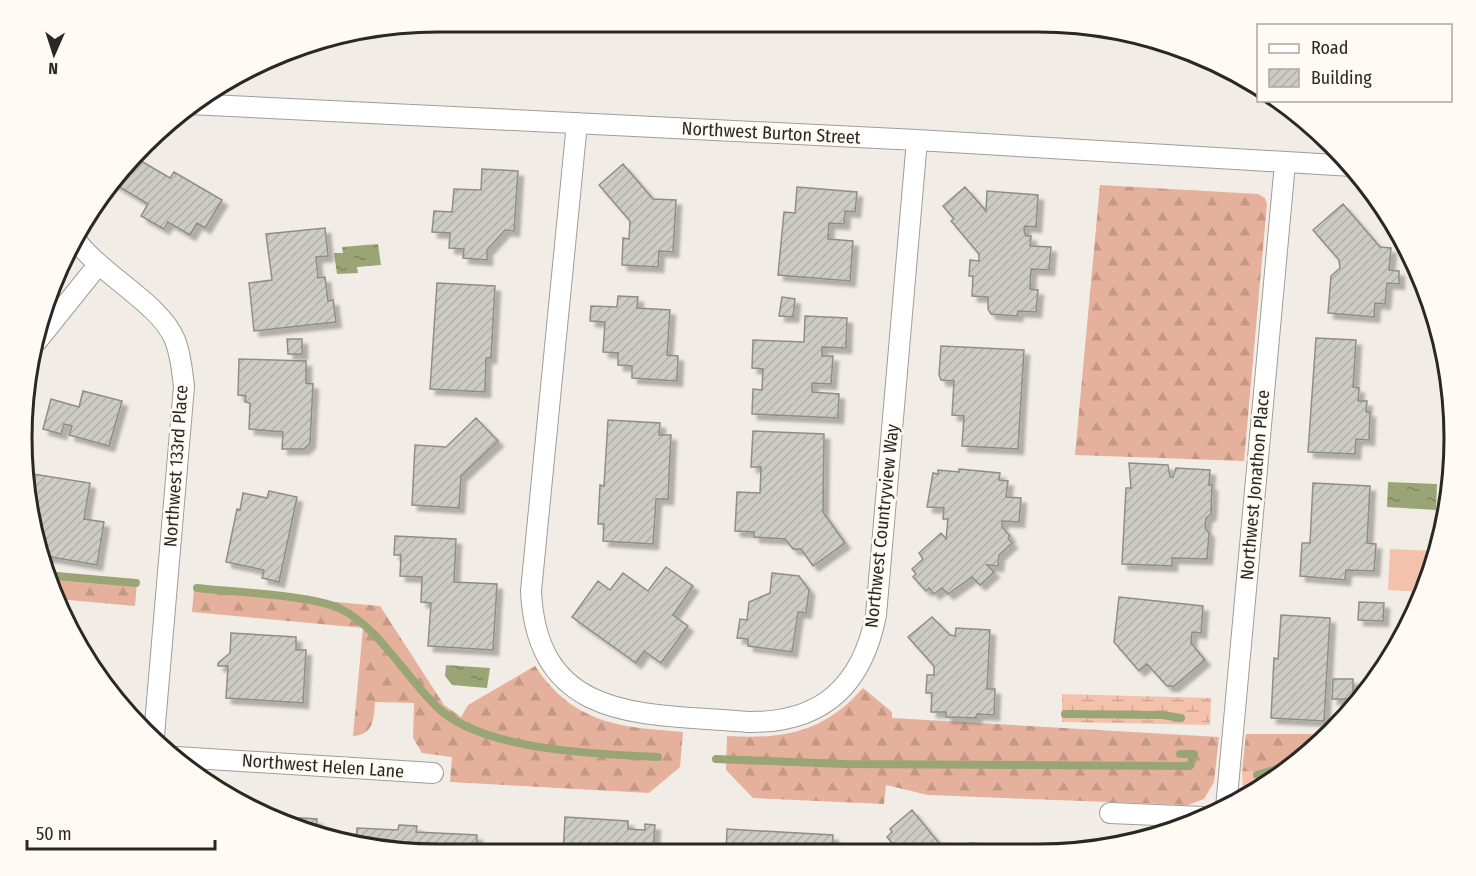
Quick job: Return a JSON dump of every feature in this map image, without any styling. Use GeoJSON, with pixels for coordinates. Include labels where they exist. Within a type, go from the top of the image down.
{"type":"FeatureCollection","features":[{"type":"Feature","properties":{"kind":"street","name":"Northwest Burton Street"},"geometry":{"type":"LineString","coordinates":[[206,105],[917,140],[1339,165]]}},
{"type":"Feature","properties":{"kind":"street","name":"Northwest Countryview Way"},"geometry":{"type":"LineString","coordinates":[[577,123],[531,591],[536,630],[543,649],[554,667],[569,685],[588,699],[610,707],[633,711],[748,722],[766,722],[793,717],[832,699],[863,662],[870,644],[876,615],[917,140]]}},
{"type":"Feature","properties":{"kind":"street","name":"Northwest Jonathon Place"},"geometry":{"type":"LineString","coordinates":[[1227,798],[1285,163]]}},
{"type":"Feature","properties":{"kind":"street","name":"Northwest 133rd Place"},"geometry":{"type":"LineString","coordinates":[[80,245],[98,265],[162,318],[175,339],[182,369],[184,386],[155,729]]}},
{"type":"Feature","properties":{"kind":"street"},"geometry":{"type":"LineString","coordinates":[[46,330],[98,265]]}},
{"type":"Feature","properties":{"kind":"street","name":"Northwest Helen Lane"},"geometry":{"type":"LineString","coordinates":[[188,758],[433,773]]}},
{"type":"Feature","properties":{"kind":"street"},"geometry":{"type":"LineString","coordinates":[[1110,813],[1188,816]]}},
{"type":"Feature","properties":{"kind":"green space"},"geometry":{"type":"Polygon","coordinates":[[[1100,185],[1258,194],[1265,198],[1267,204],[1244,461],[1075,455],[1100,185]]]}},
{"type":"Feature","properties":{"kind":"green space"},"geometry":{"type":"Polygon","coordinates":[[[1390,549],[1429,551],[1415,591],[1388,590],[1390,549]]]}},
{"type":"Feature","properties":{"kind":"green space"},"geometry":{"type":"Polygon","coordinates":[[[55,575],[137,583],[135,606],[65,600],[55,575]]]}},
{"type":"Feature","properties":{"kind":"green space"},"geometry":{"type":"Polygon","coordinates":[[[194,589],[380,606],[444,705],[461,717],[468,705],[535,666],[550,685],[582,711],[618,724],[683,732],[680,767],[649,793],[450,782],[452,757],[422,753],[413,738],[414,703],[375,702],[372,725],[365,733],[353,736],[363,628],[192,612],[194,589]]]}},
{"type":"Feature","properties":{"kind":"green space"},"geometry":{"type":"Polygon","coordinates":[[[863,688],[892,712],[892,718],[1219,737],[1214,782],[1204,799],[1188,805],[928,795],[886,785],[884,804],[753,798],[726,770],[727,736],[767,736],[802,730],[833,715],[863,688]]]}},
{"type":"Feature","properties":{"kind":"green space"},"geometry":{"type":"Polygon","coordinates":[[[1062,694],[1211,698],[1210,725],[1062,722],[1062,694]]]}},
{"type":"Feature","properties":{"kind":"green space"},"geometry":{"type":"Polygon","coordinates":[[[1246,734],[1316,734],[1280,764],[1257,772],[1242,771],[1246,734]]]}},
{"type":"Feature","properties":{"kind":"green space"},"geometry":{"type":"Polygon","coordinates":[[[1280,764],[1243,789],[1242,771],[1257,772],[1280,764]]]}},
{"type":"Feature","properties":{"kind":"water"},"geometry":{"type":"Polygon","coordinates":[[[378,244],[381,265],[357,267],[358,273],[337,274],[334,253],[343,253],[342,247],[378,244]]]}},
{"type":"Feature","properties":{"kind":"water"},"geometry":{"type":"Polygon","coordinates":[[[1388,482],[1437,484],[1436,510],[1387,507],[1388,482]]]}},
{"type":"Feature","properties":{"kind":"water"},"geometry":{"type":"Polygon","coordinates":[[[446,665],[490,668],[487,688],[452,685],[445,676],[446,665]]]}},
{"type":"Feature","properties":{"kind":"building"},"geometry":{"type":"Polygon","coordinates":[[[141,161],[170,178],[174,172],[222,200],[205,228],[197,223],[190,235],[168,222],[164,229],[141,216],[148,204],[119,187],[141,161]]]}},
{"type":"Feature","properties":{"kind":"building"},"geometry":{"type":"Polygon","coordinates":[[[623,164],[653,199],[676,200],[673,252],[659,251],[658,267],[622,265],[623,238],[629,239],[630,221],[599,185],[623,164]]]}},
{"type":"Feature","properties":{"kind":"building"},"geometry":{"type":"Polygon","coordinates":[[[482,169],[518,171],[514,231],[505,230],[487,250],[487,260],[463,258],[464,249],[449,248],[450,233],[432,232],[434,211],[452,212],[454,189],[481,190],[482,169]]]}},
{"type":"Feature","properties":{"kind":"building"},"geometry":{"type":"Polygon","coordinates":[[[797,187],[857,192],[855,212],[845,211],[844,224],[829,223],[828,239],[853,241],[850,281],[778,275],[784,212],[795,213],[797,187]]]}},
{"type":"Feature","properties":{"kind":"building"},"geometry":{"type":"Polygon","coordinates":[[[965,187],[986,211],[987,191],[1038,195],[1036,227],[1025,226],[1024,231],[1026,236],[1031,236],[1030,246],[1051,247],[1049,270],[1031,269],[1030,289],[1038,290],[1036,312],[1018,311],[1017,316],[991,314],[988,309],[988,297],[972,296],[973,276],[969,276],[970,260],[979,261],[979,254],[951,221],[954,219],[943,206],[965,187]]]}},
{"type":"Feature","properties":{"kind":"building"},"geometry":{"type":"Polygon","coordinates":[[[1343,204],[1380,247],[1391,248],[1389,270],[1399,271],[1399,284],[1387,283],[1385,304],[1375,303],[1374,317],[1328,313],[1331,276],[1340,268],[1339,260],[1313,230],[1343,204]]]}},
{"type":"Feature","properties":{"kind":"building"},"geometry":{"type":"Polygon","coordinates":[[[325,228],[328,256],[316,257],[318,278],[325,277],[328,301],[333,300],[336,322],[254,331],[249,283],[272,280],[266,234],[325,228]]]}},
{"type":"Feature","properties":{"kind":"building"},"geometry":{"type":"Polygon","coordinates":[[[437,283],[495,286],[491,358],[486,358],[485,392],[430,389],[437,283]]]}},
{"type":"Feature","properties":{"kind":"building"},"geometry":{"type":"Polygon","coordinates":[[[618,296],[638,297],[637,308],[670,310],[667,355],[678,356],[677,381],[632,378],[632,366],[618,365],[618,353],[603,352],[605,322],[590,321],[591,306],[617,307],[618,296]]]}},
{"type":"Feature","properties":{"kind":"building"},"geometry":{"type":"Polygon","coordinates":[[[782,297],[795,299],[793,317],[779,316],[782,297]]]}},
{"type":"Feature","properties":{"kind":"building"},"geometry":{"type":"Polygon","coordinates":[[[805,316],[847,318],[846,348],[822,347],[822,356],[833,356],[831,384],[812,383],[812,392],[839,394],[838,418],[752,414],[753,389],[762,390],[763,369],[752,368],[753,340],[804,342],[805,316]]]}},
{"type":"Feature","properties":{"kind":"building"},"geometry":{"type":"Polygon","coordinates":[[[1316,338],[1356,340],[1353,387],[1359,388],[1358,401],[1367,401],[1366,412],[1370,412],[1369,440],[1356,439],[1355,454],[1308,452],[1316,338]]]}},
{"type":"Feature","properties":{"kind":"building"},"geometry":{"type":"Polygon","coordinates":[[[287,339],[302,339],[302,354],[288,354],[287,339]]]}},
{"type":"Feature","properties":{"kind":"building"},"geometry":{"type":"Polygon","coordinates":[[[941,346],[1024,350],[1018,449],[962,446],[964,416],[952,415],[954,381],[941,380],[939,375],[941,346]]]}},
{"type":"Feature","properties":{"kind":"building"},"geometry":{"type":"Polygon","coordinates":[[[239,359],[306,361],[306,383],[313,384],[310,443],[304,449],[282,449],[283,432],[249,429],[250,403],[245,402],[246,396],[238,395],[239,359]]]}},
{"type":"Feature","properties":{"kind":"building"},"geometry":{"type":"Polygon","coordinates":[[[83,391],[122,401],[109,446],[69,435],[72,426],[64,424],[61,434],[43,429],[51,399],[79,407],[83,391]]]}},
{"type":"Feature","properties":{"kind":"building"},"geometry":{"type":"Polygon","coordinates":[[[476,418],[498,441],[461,476],[459,508],[412,505],[415,445],[446,447],[476,418]]]}},
{"type":"Feature","properties":{"kind":"building"},"geometry":{"type":"Polygon","coordinates":[[[608,420],[660,423],[659,435],[671,435],[668,499],[656,499],[653,544],[603,541],[604,524],[598,524],[600,485],[604,486],[608,420]]]}},
{"type":"Feature","properties":{"kind":"building"},"geometry":{"type":"Polygon","coordinates":[[[753,431],[824,434],[823,512],[845,543],[813,566],[801,549],[793,549],[785,539],[754,537],[754,532],[735,531],[737,492],[760,493],[761,467],[751,467],[753,431]]]}},
{"type":"Feature","properties":{"kind":"building"},"geometry":{"type":"Polygon","coordinates":[[[1129,463],[1168,465],[1170,477],[1173,477],[1176,468],[1210,470],[1211,514],[1206,518],[1205,528],[1209,533],[1207,559],[1172,558],[1172,566],[1122,564],[1126,488],[1131,488],[1129,463]]]}},
{"type":"Feature","properties":{"kind":"building"},"geometry":{"type":"Polygon","coordinates":[[[959,469],[1000,473],[999,480],[1008,481],[1006,497],[1021,498],[1019,522],[1002,521],[1002,527],[1010,536],[1008,538],[1012,543],[999,555],[998,566],[987,565],[994,572],[980,585],[972,577],[948,594],[942,588],[934,594],[929,588],[926,591],[913,577],[916,574],[912,569],[923,559],[919,553],[941,533],[946,539],[948,519],[943,519],[944,508],[927,507],[933,473],[938,474],[938,470],[959,472],[959,469]]]}},
{"type":"Feature","properties":{"kind":"building"},"geometry":{"type":"Polygon","coordinates":[[[33,474],[90,483],[84,519],[104,522],[97,565],[49,557],[39,517],[33,474]]]}},
{"type":"Feature","properties":{"kind":"building"},"geometry":{"type":"Polygon","coordinates":[[[1313,483],[1370,486],[1367,543],[1376,544],[1374,571],[1346,570],[1345,580],[1300,576],[1302,543],[1310,543],[1313,483]]]}},
{"type":"Feature","properties":{"kind":"building"},"geometry":{"type":"Polygon","coordinates":[[[269,491],[297,497],[279,582],[262,578],[264,570],[226,562],[237,509],[240,510],[243,493],[267,498],[269,491]]]}},
{"type":"Feature","properties":{"kind":"building"},"geometry":{"type":"Polygon","coordinates":[[[395,536],[456,539],[454,582],[497,584],[493,650],[428,646],[431,603],[421,602],[422,577],[400,576],[401,555],[394,555],[395,536]]]}},
{"type":"Feature","properties":{"kind":"building"},"geometry":{"type":"Polygon","coordinates":[[[666,567],[693,586],[673,615],[688,626],[661,663],[644,651],[636,663],[572,617],[598,581],[610,590],[623,573],[648,591],[666,567]]]}},
{"type":"Feature","properties":{"kind":"building"},"geometry":{"type":"Polygon","coordinates":[[[772,573],[799,576],[809,590],[806,613],[798,612],[792,652],[748,646],[748,639],[737,638],[740,619],[747,620],[749,602],[770,593],[772,573]]]}},
{"type":"Feature","properties":{"kind":"building"},"geometry":{"type":"Polygon","coordinates":[[[1119,597],[1203,606],[1201,633],[1192,632],[1191,643],[1205,660],[1174,686],[1167,686],[1147,664],[1139,671],[1114,642],[1119,597]]]}},
{"type":"Feature","properties":{"kind":"building"},"geometry":{"type":"Polygon","coordinates":[[[1359,602],[1384,603],[1383,621],[1358,620],[1359,602]]]}},
{"type":"Feature","properties":{"kind":"building"},"geometry":{"type":"Polygon","coordinates":[[[1281,615],[1330,618],[1324,721],[1271,718],[1274,658],[1278,659],[1281,615]]]}},
{"type":"Feature","properties":{"kind":"building"},"geometry":{"type":"Polygon","coordinates":[[[932,617],[950,635],[955,636],[956,628],[990,630],[987,689],[995,689],[994,715],[977,714],[976,718],[946,717],[946,712],[931,712],[932,693],[926,693],[927,675],[934,675],[934,666],[908,637],[932,617]]]}},
{"type":"Feature","properties":{"kind":"building"},"geometry":{"type":"Polygon","coordinates":[[[231,633],[296,637],[296,650],[306,650],[303,703],[226,698],[228,666],[218,666],[218,663],[230,653],[231,633]]]}},
{"type":"Feature","properties":{"kind":"building"},"geometry":{"type":"Polygon","coordinates":[[[1333,679],[1353,679],[1353,694],[1349,699],[1332,699],[1333,679]]]}},
{"type":"Feature","properties":{"kind":"building"},"geometry":{"type":"Polygon","coordinates":[[[912,810],[940,844],[893,844],[887,837],[892,832],[890,829],[912,810]]]}},
{"type":"Feature","properties":{"kind":"building"},"geometry":{"type":"Polygon","coordinates":[[[291,817],[317,819],[317,826],[291,817]]]}},
{"type":"Feature","properties":{"kind":"building"},"geometry":{"type":"Polygon","coordinates":[[[565,817],[628,821],[628,829],[645,830],[645,824],[655,825],[654,844],[564,844],[565,817]]]}},
{"type":"Feature","properties":{"kind":"building"},"geometry":{"type":"Polygon","coordinates":[[[399,825],[417,826],[416,832],[477,835],[477,844],[411,844],[356,836],[357,828],[398,830],[399,825]]]}},
{"type":"Feature","properties":{"kind":"building"},"geometry":{"type":"Polygon","coordinates":[[[727,829],[833,835],[833,844],[726,844],[727,829]]]}},
{"type":"Feature","properties":{"kind":"waterway"},"geometry":{"type":"LineString","coordinates":[[55,576],[136,583]]}},
{"type":"Feature","properties":{"kind":"waterway"},"geometry":{"type":"LineString","coordinates":[[197,588],[292,597],[341,609],[354,617],[379,640],[436,706],[456,721],[481,733],[541,747],[658,757]]}},
{"type":"Feature","properties":{"kind":"waterway"},"geometry":{"type":"LineString","coordinates":[[1065,714],[1162,715],[1181,718]]}},
{"type":"Feature","properties":{"kind":"waterway"},"geometry":{"type":"LineString","coordinates":[[716,759],[844,764],[1190,766],[1194,754],[1180,754]]}},
{"type":"Feature","properties":{"kind":"waterway"},"geometry":{"type":"LineString","coordinates":[[1257,775],[1271,771]]}}]}
